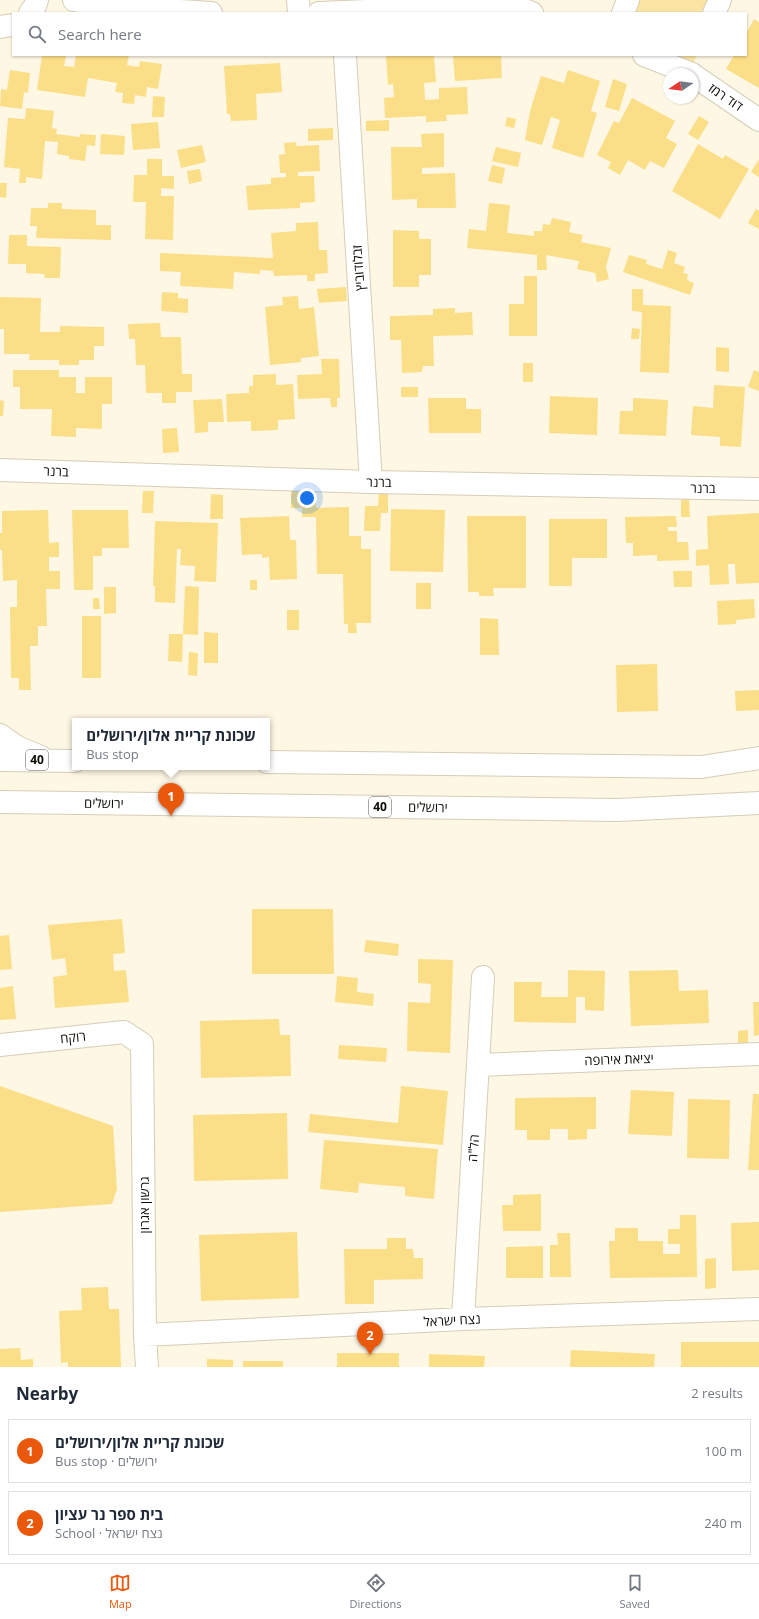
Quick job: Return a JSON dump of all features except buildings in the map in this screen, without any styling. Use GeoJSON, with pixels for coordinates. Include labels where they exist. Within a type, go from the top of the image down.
{"type":"FeatureCollection","features":[{"type":"Feature","properties":{"kind":"main road"},"geometry":{"type":"LineString","coordinates":[[31,12],[37,0]]}},
{"type":"Feature","properties":{"kind":"main road"},"geometry":{"type":"LineString","coordinates":[[74,0],[132,8],[194,12]]}},
{"type":"Feature","properties":{"kind":"main road"},"geometry":{"type":"LineString","coordinates":[[298,0],[299,12]]}},
{"type":"Feature","properties":{"kind":"main road"},"geometry":{"type":"LineString","coordinates":[[623,12],[628,0]]}},
{"type":"Feature","properties":{"kind":"main road"},"geometry":{"type":"LineString","coordinates":[[714,12],[720,0]]}},
{"type":"Feature","properties":{"kind":"main road"},"geometry":{"type":"LineString","coordinates":[[348,12],[394,5],[511,5],[529,12]]}},
{"type":"Feature","properties":{"kind":"main road"},"geometry":{"type":"LineString","coordinates":[[0,27],[12,25]]}},
{"type":"Feature","properties":{"kind":"main road","name":"זבלודוביץ"},"geometry":{"type":"LineString","coordinates":[[345,56],[371,482]]}},
{"type":"Feature","properties":{"kind":"main road","name":"דוד רמז"},"geometry":{"type":"LineString","coordinates":[[648,56],[690,68]]}},
{"type":"Feature","properties":{"kind":"main road","name":"דוד רמז"},"geometry":{"type":"LineString","coordinates":[[699,74],[759,120]]}},
{"type":"Feature","properties":{"kind":"main road","name":"ברנר"},"geometry":{"type":"LineString","coordinates":[[0,470],[371,482],[759,489]]}},
{"type":"Feature","properties":{"kind":"main road"},"geometry":{"type":"LineString","coordinates":[[0,735],[18,747],[50,760]]}},
{"type":"Feature","properties":{"kind":"main road"},"geometry":{"type":"LineString","coordinates":[[270,762],[700,767],[759,758]]}},
{"type":"Feature","properties":{"kind":"main road","name":"40"},"geometry":{"type":"LineString","coordinates":[[0,760],[72,760]]}},
{"type":"Feature","properties":{"kind":"main road","name":"ירושלים"},"geometry":{"type":"LineString","coordinates":[[0,802],[618,810],[759,803]]}},
{"type":"Feature","properties":{"kind":"main road","name":"הל\"ה"},"geometry":{"type":"LineString","coordinates":[[463,1319],[483,977]]}},
{"type":"Feature","properties":{"kind":"main road","name":"רוקח"},"geometry":{"type":"LineString","coordinates":[[0,1045],[124,1032],[142,1044]]}},
{"type":"Feature","properties":{"kind":"main road","name":"גרשון אגרון"},"geometry":{"type":"LineString","coordinates":[[142,1044],[145,1335],[147,1367]]}},
{"type":"Feature","properties":{"kind":"main road","name":"יציאת אירופה"},"geometry":{"type":"LineString","coordinates":[[479,1065],[759,1054]]}},
{"type":"Feature","properties":{"kind":"main road","name":"נצח ישראל"},"geometry":{"type":"LineString","coordinates":[[145,1335],[463,1319],[759,1309]]}},
{"type":"Feature","properties":{"kind":"shaded area"},"geometry":{"type":"Polygon","coordinates":[[[628,0],[720,0],[714,12],[623,12],[628,0]]]}},
{"type":"Feature","properties":{"kind":"shaded area"},"geometry":{"type":"Polygon","coordinates":[[[647,56],[697,56],[691,68],[678,68],[647,56]]]}},
{"type":"Feature","properties":{"kind":"place","name":"שכונת קריית אלון/ירושלים"},"geometry":{"type":"Point","coordinates":[171,816]}},
{"type":"Feature","properties":{"kind":"place","name":"בית ספר נר עציון"},"geometry":{"type":"Point","coordinates":[370,1355]}}]}
